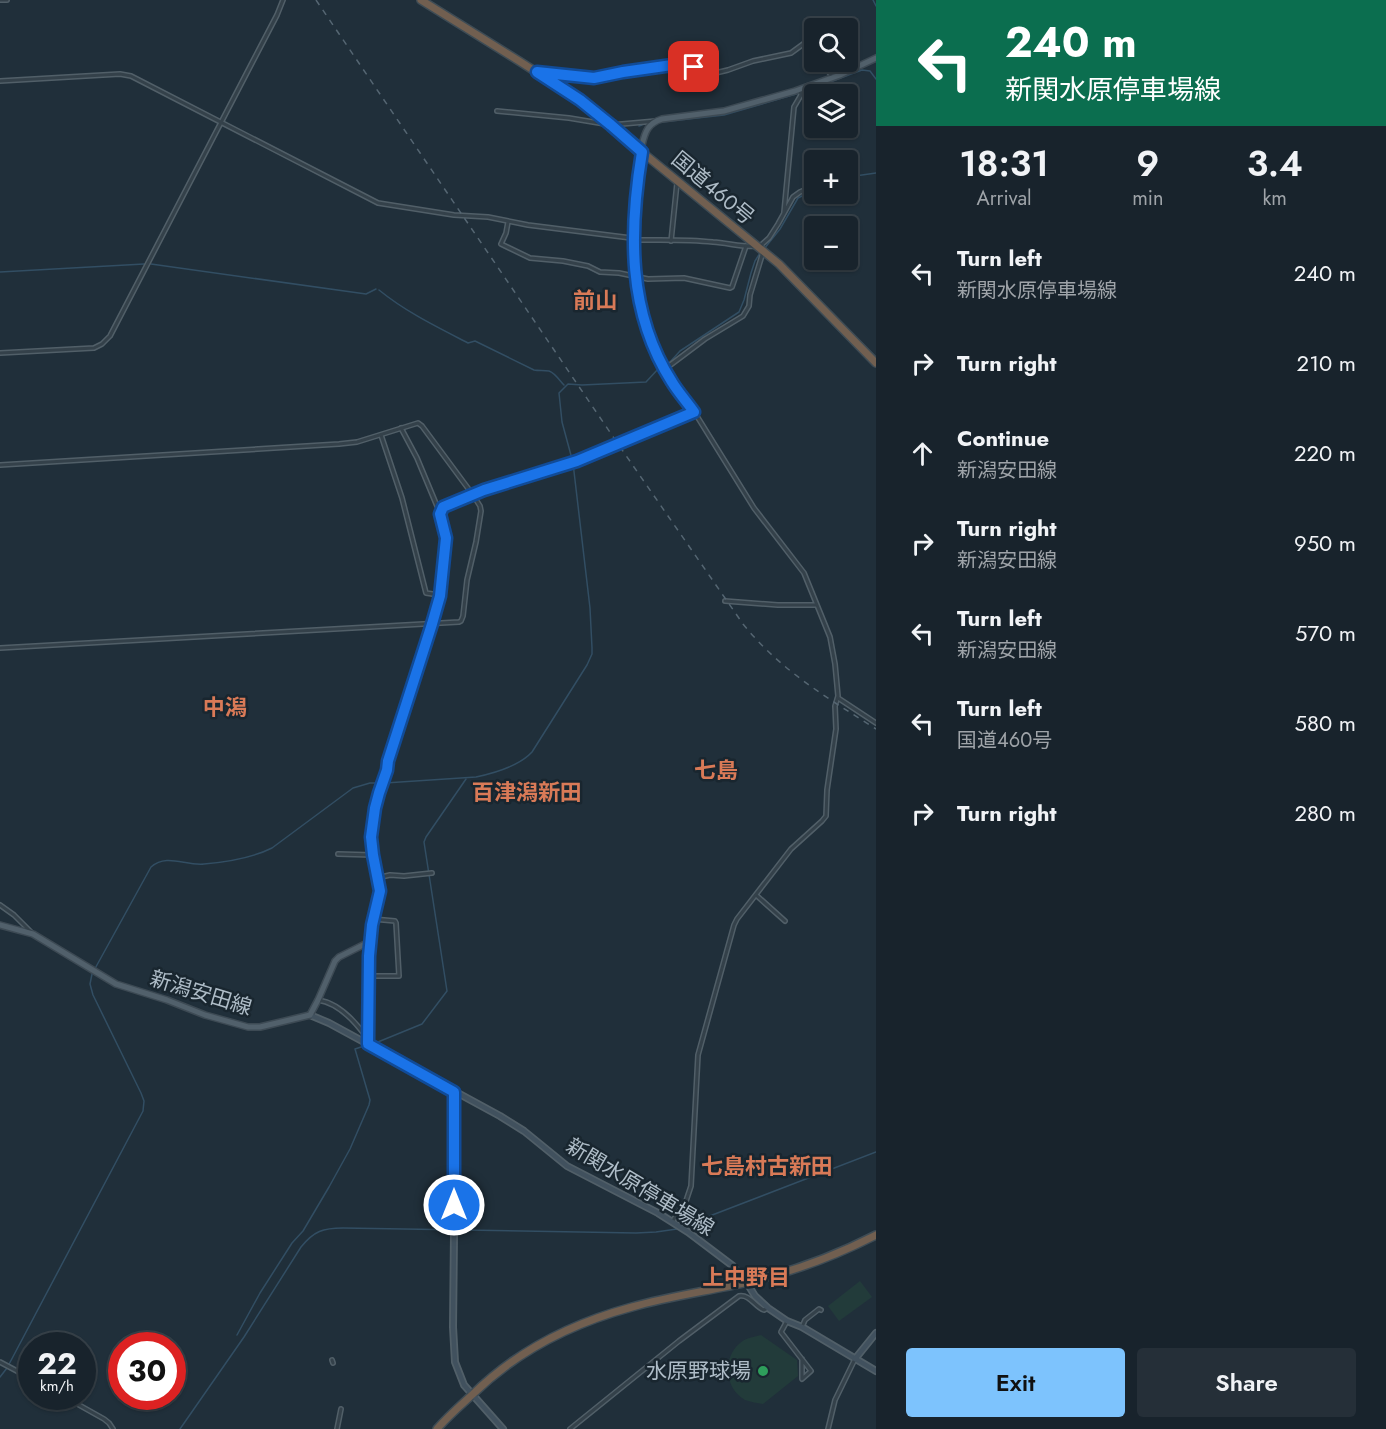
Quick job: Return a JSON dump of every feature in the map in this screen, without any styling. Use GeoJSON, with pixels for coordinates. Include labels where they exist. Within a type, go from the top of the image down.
{"type":"FeatureCollection","features":[{"type":"Feature","properties":{"kind":"highway","name":"国道460号"},"geometry":{"type":"LineString","coordinates":[[421,0],[580,100],[780,265],[876,363]]}},
{"type":"Feature","properties":{"kind":"highway"},"geometry":{"type":"LineString","coordinates":[[437,1429],[496,1373],[529,1350],[567,1330],[631,1307],[776,1275],[819,1261],[876,1235]]}},
{"type":"Feature","properties":{"kind":"main road"},"geometry":{"type":"LineString","coordinates":[[310,1015],[335,961],[371,941],[373,919],[380,891],[371,837],[379,793],[440,596],[446,538],[441,510],[443,507],[472,495],[572,462],[694,412],[671,381],[661,362],[642,317],[639,302],[634,240],[635,212],[642,145],[646,131],[652,123],[657,121],[724,111],[800,90],[876,58]]}},
{"type":"Feature","properties":{"kind":"main road","name":"新潟安田線"},"geometry":{"type":"LineString","coordinates":[[0,925],[33,934],[125,988],[167,1000],[205,1015],[248,1027],[268,1026],[310,1015]]}},
{"type":"Feature","properties":{"kind":"main road","name":"新関水原停車場線"},"geometry":{"type":"LineString","coordinates":[[310,1015],[368,1042],[500,1116],[524,1131],[567,1166],[674,1223],[733,1266],[747,1282],[755,1296],[768,1308],[876,1371]]}},
{"type":"Feature","properties":{"kind":"main road"},"geometry":{"type":"LineString","coordinates":[[454,1235],[454,1358],[464,1385],[503,1429]]}},
{"type":"Feature","properties":{"kind":"main road"},"geometry":{"type":"LineString","coordinates":[[855,1359],[876,1333]]}},
{"type":"Feature","properties":{"kind":"street"},"geometry":{"type":"LineString","coordinates":[[0,0],[6,0]]}},
{"type":"Feature","properties":{"kind":"street"},"geometry":{"type":"LineString","coordinates":[[0,353],[94,348],[110,336],[283,0]]}},
{"type":"Feature","properties":{"kind":"street"},"geometry":{"type":"LineString","coordinates":[[537,72],[594,78],[686,64],[700,71],[703,76],[753,61],[791,53],[804,43]]}},
{"type":"Feature","properties":{"kind":"street"},"geometry":{"type":"LineString","coordinates":[[829,72],[833,78]]}},
{"type":"Feature","properties":{"kind":"street"},"geometry":{"type":"LineString","coordinates":[[0,81],[126,75],[135,77],[378,203],[454,215],[488,217],[508,222],[634,240],[712,242],[760,249]]}},
{"type":"Feature","properties":{"kind":"street"},"geometry":{"type":"LineString","coordinates":[[784,214],[794,107],[801,95],[800,90]]}},
{"type":"Feature","properties":{"kind":"street"},"geometry":{"type":"LineString","coordinates":[[497,111],[611,125],[657,121]]}},
{"type":"Feature","properties":{"kind":"street"},"geometry":{"type":"LineString","coordinates":[[671,241],[678,181]]}},
{"type":"Feature","properties":{"kind":"street"},"geometry":{"type":"LineString","coordinates":[[665,369],[705,339],[743,316],[749,306],[760,246],[769,237],[793,197],[804,190]]}},
{"type":"Feature","properties":{"kind":"street"},"geometry":{"type":"LineString","coordinates":[[508,222],[501,244],[530,258],[563,261],[588,266],[600,272],[648,279],[684,278],[732,288],[746,246]]}},
{"type":"Feature","properties":{"kind":"street"},"geometry":{"type":"LineString","coordinates":[[674,1223],[691,1186],[698,1055],[734,925],[791,849],[826,816],[827,788],[836,729],[835,706],[838,698],[830,637],[804,573],[753,508],[694,412]]}},
{"type":"Feature","properties":{"kind":"street"},"geometry":{"type":"LineString","coordinates":[[0,465],[339,444],[357,442],[418,423],[480,506],[481,511],[467,580],[462,619],[459,622],[0,648]]}},
{"type":"Feature","properties":{"kind":"street"},"geometry":{"type":"LineString","coordinates":[[401,428],[417,458],[437,506],[441,510]]}},
{"type":"Feature","properties":{"kind":"street"},"geometry":{"type":"LineString","coordinates":[[381,435],[402,498],[426,593],[440,596]]}},
{"type":"Feature","properties":{"kind":"street"},"geometry":{"type":"LineString","coordinates":[[725,601],[817,605]]}},
{"type":"Feature","properties":{"kind":"street"},"geometry":{"type":"LineString","coordinates":[[838,698],[876,723]]}},
{"type":"Feature","properties":{"kind":"street"},"geometry":{"type":"LineString","coordinates":[[338,854],[373,855]]}},
{"type":"Feature","properties":{"kind":"street"},"geometry":{"type":"LineString","coordinates":[[377,878],[430,873]]}},
{"type":"Feature","properties":{"kind":"street"},"geometry":{"type":"LineString","coordinates":[[756,895],[785,921]]}},
{"type":"Feature","properties":{"kind":"street"},"geometry":{"type":"LineString","coordinates":[[0,905],[33,934]]}},
{"type":"Feature","properties":{"kind":"street"},"geometry":{"type":"LineString","coordinates":[[369,976],[399,976],[396,924],[394,921],[373,919]]}},
{"type":"Feature","properties":{"kind":"street"},"geometry":{"type":"LineString","coordinates":[[368,1042],[371,941]]}},
{"type":"Feature","properties":{"kind":"street"},"geometry":{"type":"LineString","coordinates":[[318,1000],[329,1002],[340,1009],[361,1030],[368,1042]]}},
{"type":"Feature","properties":{"kind":"street"},"geometry":{"type":"LineString","coordinates":[[454,1092],[454,1235]]}},
{"type":"Feature","properties":{"kind":"street"},"geometry":{"type":"LineString","coordinates":[[570,1429],[739,1296],[748,1297],[761,1310],[768,1308]]}},
{"type":"Feature","properties":{"kind":"street"},"geometry":{"type":"LineString","coordinates":[[802,1327],[805,1320],[819,1309],[821,1310]]}},
{"type":"Feature","properties":{"kind":"street"},"geometry":{"type":"LineString","coordinates":[[788,1321],[781,1332],[802,1359],[811,1371],[802,1379],[802,1359]]}},
{"type":"Feature","properties":{"kind":"street"},"geometry":{"type":"LineString","coordinates":[[828,1429],[835,1400],[855,1359]]}},
{"type":"Feature","properties":{"kind":"street"},"geometry":{"type":"LineString","coordinates":[[0,1362],[18,1372]]}},
{"type":"Feature","properties":{"kind":"street"},"geometry":{"type":"LineString","coordinates":[[337,1429],[341,1409]]}},
{"type":"Feature","properties":{"kind":"street"},"geometry":{"type":"LineString","coordinates":[[88,1410],[110,1423],[113,1429]]}},
{"type":"Feature","properties":{"kind":"green space"},"geometry":{"type":"Polygon","coordinates":[[[860,1281],[872,1297],[839,1321],[828,1306],[860,1281]]]}},
{"type":"Feature","properties":{"kind":"green space","name":"水原野球場"},"geometry":{"type":"Polygon","coordinates":[[[761,1335],[797,1360],[798,1376],[763,1404],[745,1400],[738,1395],[733,1389],[728,1374],[730,1358],[739,1344],[744,1340],[761,1335]]]}},
{"type":"Feature","properties":{"kind":"waterway"},"geometry":{"type":"LineString","coordinates":[[873,0],[876,6]]}},
{"type":"Feature","properties":{"kind":"waterway"},"geometry":{"type":"LineString","coordinates":[[662,122],[724,115],[803,92],[862,70],[870,71],[876,79]]}},
{"type":"Feature","properties":{"kind":"waterway"},"geometry":{"type":"LineString","coordinates":[[858,176],[876,173]]}},
{"type":"Feature","properties":{"kind":"waterway"},"geometry":{"type":"LineString","coordinates":[[764,249],[780,229],[798,198],[804,195]]}},
{"type":"Feature","properties":{"kind":"waterway"},"geometry":{"type":"LineString","coordinates":[[666,364],[680,351],[739,312],[755,261],[760,253]]}},
{"type":"Feature","properties":{"kind":"waterway"},"geometry":{"type":"LineString","coordinates":[[0,272],[144,264]]}},
{"type":"Feature","properties":{"kind":"waterway"},"geometry":{"type":"LineString","coordinates":[[151,264],[366,294],[376,289]]}},
{"type":"Feature","properties":{"kind":"waterway"},"geometry":{"type":"LineString","coordinates":[[379,290],[411,312],[468,343],[475,341],[534,370],[549,371],[564,385]]}},
{"type":"Feature","properties":{"kind":"waterway"},"geometry":{"type":"LineString","coordinates":[[572,459],[562,422],[559,393],[568,384],[646,382],[662,367]]}},
{"type":"Feature","properties":{"kind":"waterway"},"geometry":{"type":"LineString","coordinates":[[385,783],[476,777],[514,765],[532,752],[587,665],[592,654],[590,608],[573,463]]}},
{"type":"Feature","properties":{"kind":"waterway"},"geometry":{"type":"LineString","coordinates":[[373,1044],[422,1024],[447,991],[424,842],[466,779]]}},
{"type":"Feature","properties":{"kind":"waterway"},"geometry":{"type":"LineString","coordinates":[[0,1377],[7,1368],[143,1111],[144,1101],[141,1093],[93,995],[90,984],[92,974],[151,867],[170,860],[204,864],[248,857],[272,848],[353,788],[370,783],[380,783]]}},
{"type":"Feature","properties":{"kind":"waterway"},"geometry":{"type":"LineString","coordinates":[[237,1335],[260,1293],[292,1243],[303,1231],[350,1149],[370,1100],[355,1049],[364,1046]]}},
{"type":"Feature","properties":{"kind":"waterway"},"geometry":{"type":"LineString","coordinates":[[681,1227],[876,1152]]}},
{"type":"Feature","properties":{"kind":"waterway"},"geometry":{"type":"LineString","coordinates":[[180,1429],[244,1337],[301,1247],[310,1237],[319,1232],[343,1228],[636,1233],[677,1229]]}},
{"type":"Feature","properties":{"kind":"railway"},"geometry":{"type":"LineString","coordinates":[[316,0],[743,624],[788,669],[876,729]]}},
{"type":"Feature","properties":{"kind":"place","name":"水原野球場"},"geometry":{"type":"Point","coordinates":[763,1371]}},
{"type":"Feature","properties":{"kind":"district","name":"前山"},"geometry":{"type":"Point","coordinates":[595,300]}},
{"type":"Feature","properties":{"kind":"district","name":"中潟"},"geometry":{"type":"Point","coordinates":[225,707]}},
{"type":"Feature","properties":{"kind":"district","name":"七島"},"geometry":{"type":"Point","coordinates":[716,770]}},
{"type":"Feature","properties":{"kind":"district","name":"百津潟新田"},"geometry":{"type":"Point","coordinates":[527,792]}},
{"type":"Feature","properties":{"kind":"district","name":"七島村古新田"},"geometry":{"type":"Point","coordinates":[767,1166]}},
{"type":"Feature","properties":{"kind":"district","name":"上中野目"},"geometry":{"type":"Point","coordinates":[746,1277]}},
{"type":"Feature","properties":{"kind":"route"},"geometry":{"type":"LineString","coordinates":[[454,1205],[454,1092],[368,1044],[369,956],[372,925],[380,891],[371,837],[375,808],[440,596],[446,538],[440,514],[443,507],[484,490],[577,461],[694,412],[671,381],[642,317],[634,252],[642,152],[580,100],[537,72],[594,78],[679,64],[694,67]]}}]}
